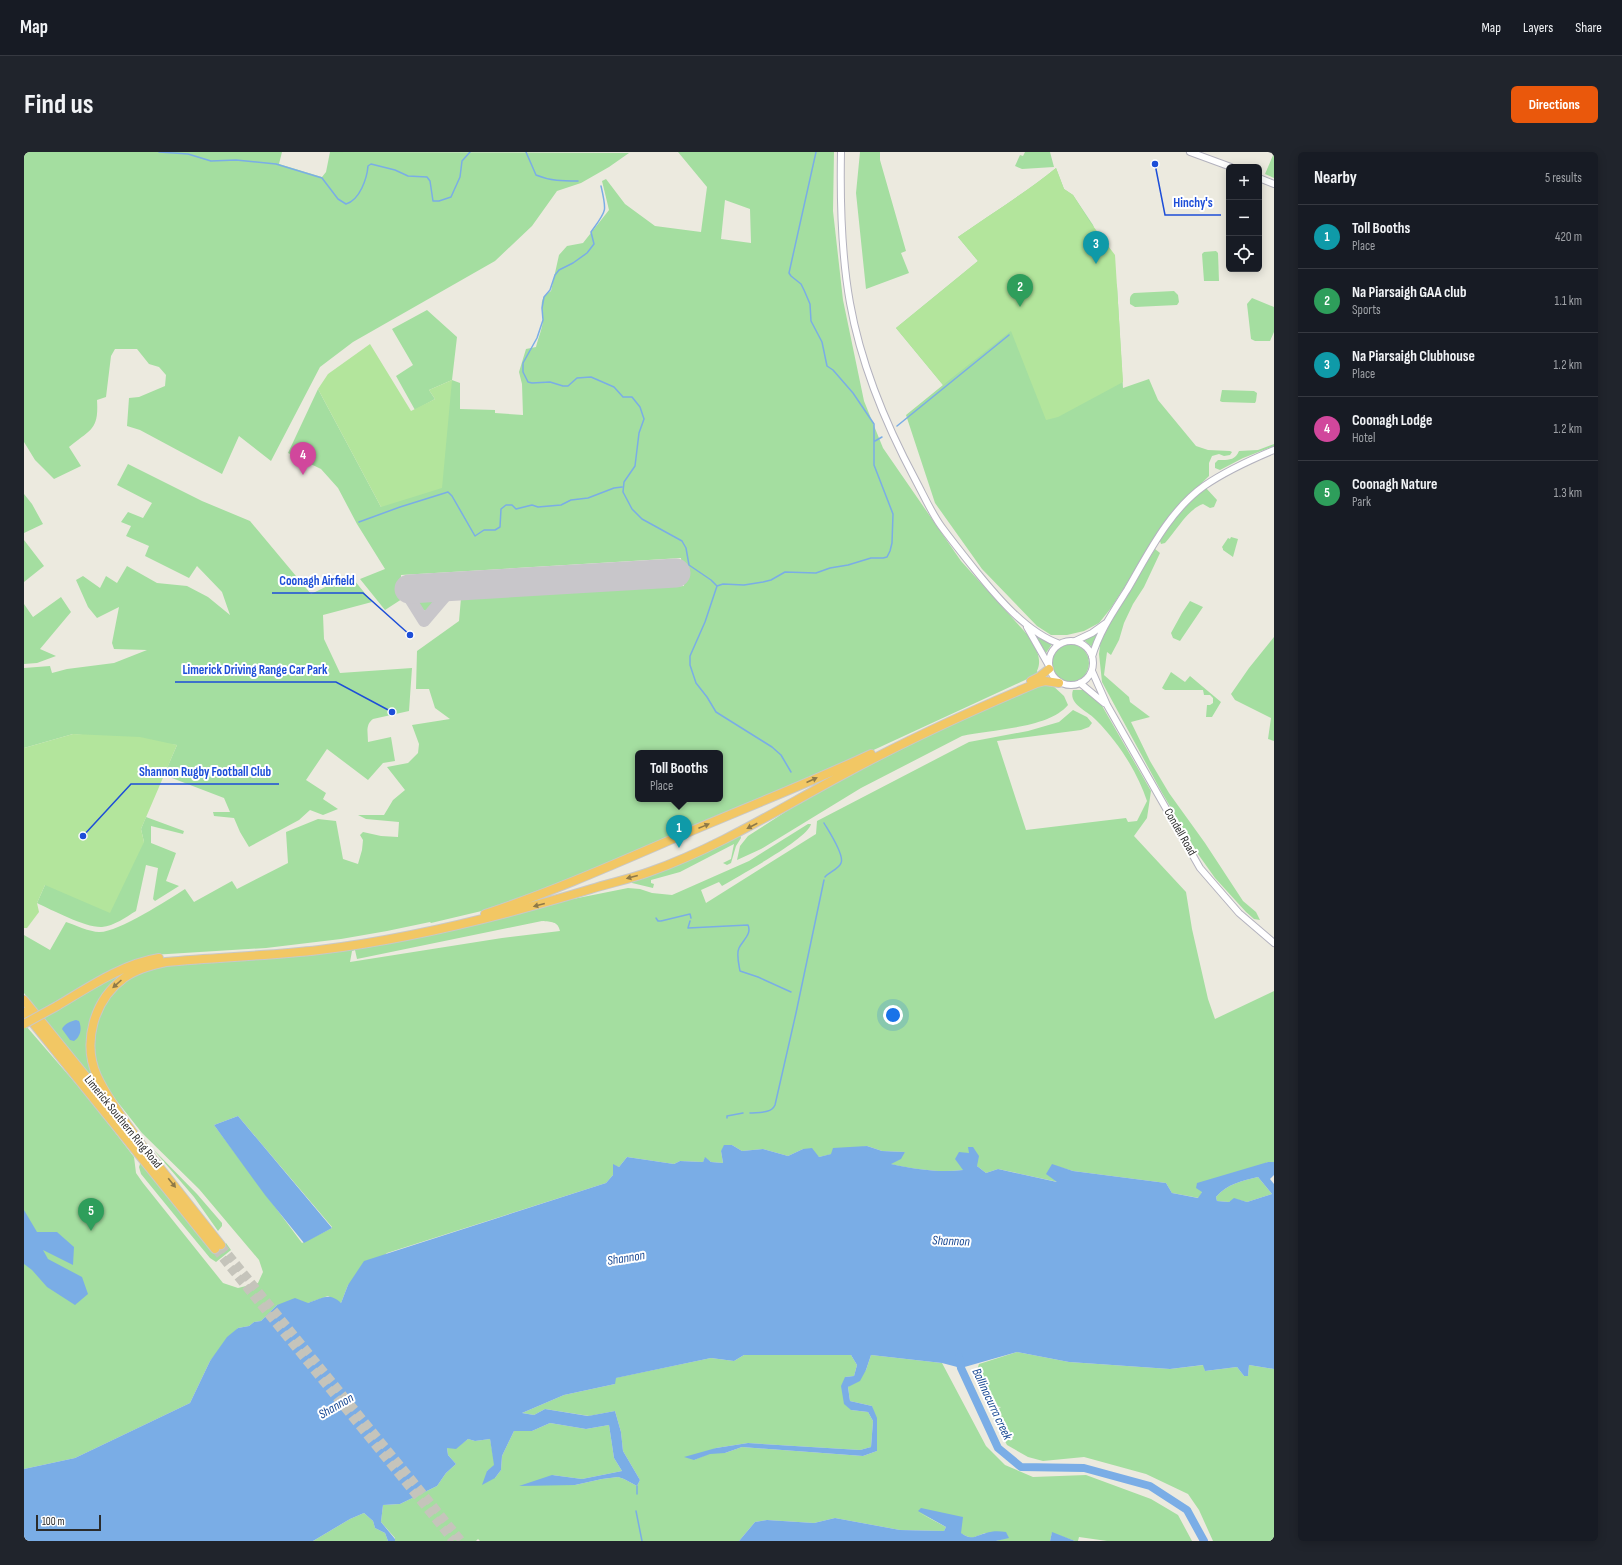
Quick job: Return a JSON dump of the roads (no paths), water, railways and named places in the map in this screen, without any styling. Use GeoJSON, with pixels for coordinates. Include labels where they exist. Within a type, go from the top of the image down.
{"type":"FeatureCollection","features":[{"type":"Feature","properties":{"kind":"highway"},"geometry":{"type":"LineString","coordinates":[[24,1024],[120,971],[146,960],[288,949],[347,942],[427,927],[484,914],[509,906],[578,880],[776,797],[1039,677],[1049,667]]}},
{"type":"Feature","properties":{"kind":"highway"},"geometry":{"type":"LineString","coordinates":[[144,1148],[112,1101],[97,1075],[91,1053],[90,1041],[96,1015],[101,1002],[124,978],[136,970],[166,962],[274,955],[322,950],[428,932],[551,902],[647,873],[737,834],[875,758],[989,704],[1037,683],[1059,682]]}},
{"type":"Feature","properties":{"kind":"highway","name":"Limerick Southern Ring Road"},"geometry":{"type":"LineString","coordinates":[[24,1000],[144,1148],[218,1247],[24,1012]]}},
{"type":"Feature","properties":{"kind":"highway"},"geometry":{"type":"LineString","coordinates":[[24,1018],[69,1067]]}},
{"type":"Feature","properties":{"kind":"main road"},"geometry":{"type":"LineString","coordinates":[[841,152],[841,223],[850,304],[870,377],[883,412],[906,462],[940,525],[987,585],[1025,624],[1049,640],[1060,644]]}},
{"type":"Feature","properties":{"kind":"main road"},"geometry":{"type":"LineString","coordinates":[[1190,152],[1226,165]]}},
{"type":"Feature","properties":{"kind":"main road"},"geometry":{"type":"LineString","coordinates":[[1262,179],[1274,184]]}},
{"type":"Feature","properties":{"kind":"main road"},"geometry":{"type":"LineString","coordinates":[[1025,624],[1041,650],[1051,674],[1059,682],[1067,686],[1080,684],[1089,676],[1092,670],[1092,657],[1096,643],[1106,623],[1173,516],[1203,487],[1236,466],[1274,450]]}},
{"type":"Feature","properties":{"kind":"main road"},"geometry":{"type":"LineString","coordinates":[[1049,667],[1052,651],[1060,644],[1074,641],[1092,633],[1106,623]]}},
{"type":"Feature","properties":{"kind":"main road"},"geometry":{"type":"LineString","coordinates":[[1074,641],[1088,648],[1092,657]]}},
{"type":"Feature","properties":{"kind":"main road","name":"Condell Road"},"geometry":{"type":"LineString","coordinates":[[1092,670],[1107,705],[1200,868],[1239,913],[1274,943]]}},
{"type":"Feature","properties":{"kind":"main road"},"geometry":{"type":"LineString","coordinates":[[1080,684],[1107,705]]}},
{"type":"Feature","properties":{"kind":"water"},"geometry":{"type":"Polygon","coordinates":[[[76,1020],[79,1021],[81,1029],[78,1037],[74,1041],[70,1040],[62,1029],[68,1023],[76,1020]]]}},
{"type":"Feature","properties":{"kind":"water"},"geometry":{"type":"Polygon","coordinates":[[[238,1116],[332,1228],[304,1243],[265,1195],[214,1125],[238,1116]]]}},
{"type":"Feature","properties":{"kind":"water","name":"Shannon"},"geometry":{"type":"Polygon","coordinates":[[[724,1145],[732,1145],[742,1151],[763,1149],[788,1156],[803,1149],[812,1148],[819,1157],[831,1154],[833,1148],[867,1146],[882,1151],[905,1152],[901,1159],[891,1164],[918,1169],[945,1171],[963,1170],[955,1159],[959,1152],[969,1153],[968,1147],[973,1147],[979,1156],[977,1166],[986,1173],[998,1169],[1057,1182],[1046,1174],[1052,1164],[1073,1171],[1166,1183],[1172,1193],[1198,1198],[1202,1192],[1196,1188],[1197,1183],[1268,1162],[1274,1162],[1274,1175],[1270,1179],[1274,1184],[1274,1369],[1249,1365],[1248,1376],[1244,1376],[1237,1367],[1205,1371],[1203,1365],[1170,1369],[1069,1362],[1017,1352],[961,1368],[942,1363],[871,1355],[866,1370],[860,1381],[848,1387],[850,1401],[872,1406],[877,1418],[877,1451],[863,1456],[742,1447],[725,1453],[710,1454],[694,1460],[684,1457],[716,1448],[748,1443],[860,1450],[871,1447],[873,1421],[868,1412],[851,1410],[844,1404],[841,1386],[845,1377],[854,1376],[857,1365],[851,1355],[744,1355],[734,1361],[711,1358],[616,1378],[615,1384],[564,1395],[522,1413],[534,1415],[545,1409],[588,1416],[615,1411],[621,1432],[623,1451],[640,1480],[637,1486],[618,1477],[575,1485],[519,1486],[552,1475],[582,1479],[622,1471],[614,1458],[609,1425],[586,1429],[550,1423],[532,1431],[514,1431],[502,1456],[501,1470],[495,1478],[482,1485],[487,1471],[494,1465],[490,1439],[475,1441],[468,1439],[456,1449],[447,1448],[448,1455],[456,1464],[446,1473],[437,1486],[400,1504],[383,1505],[381,1522],[395,1541],[388,1541],[385,1533],[375,1528],[373,1521],[364,1513],[350,1519],[313,1541],[24,1541],[24,1469],[75,1458],[190,1403],[210,1361],[227,1337],[238,1328],[249,1326],[254,1322],[261,1321],[277,1305],[295,1298],[308,1303],[326,1297],[333,1298],[341,1303],[348,1285],[364,1261],[606,1183],[613,1175],[613,1164],[619,1167],[627,1157],[674,1164],[680,1161],[703,1162],[705,1157],[711,1162],[723,1163],[721,1151],[724,1145]],[[1258,1177],[1230,1186],[1216,1197],[1217,1201],[1229,1202],[1234,1198],[1247,1202],[1272,1194],[1258,1177]]]}},
{"type":"Feature","properties":{"kind":"water"},"geometry":{"type":"Polygon","coordinates":[[[24,1210],[37,1232],[57,1232],[74,1247],[73,1265],[43,1250],[48,1259],[82,1277],[88,1294],[75,1305],[47,1287],[32,1270],[24,1264],[24,1210]]]}},
{"type":"Feature","properties":{"kind":"water"},"geometry":{"type":"Polygon","coordinates":[[[921,1508],[963,1517],[961,1533],[968,1537],[998,1531],[1006,1532],[1009,1538],[996,1541],[739,1541],[755,1522],[767,1520],[814,1523],[835,1518],[900,1530],[944,1531],[946,1527],[918,1511],[921,1508]]]}},
{"type":"Feature","properties":{"kind":"water"},"geometry":{"type":"Polygon","coordinates":[[[1052,1532],[1075,1541],[1050,1541],[1052,1532]]]}},
{"type":"Feature","properties":{"kind":"waterway"},"geometry":{"type":"LineString","coordinates":[[159,152],[188,154],[211,161],[236,160],[276,164],[322,178],[338,199],[346,204],[351,202],[359,193],[362,188],[368,166],[371,164],[395,170],[408,176],[427,177],[430,181],[433,201],[439,201],[451,197],[460,177],[462,161],[470,152]]}},
{"type":"Feature","properties":{"kind":"waterway"},"geometry":{"type":"LineString","coordinates":[[526,152],[536,175],[551,180],[578,181]]}},
{"type":"Feature","properties":{"kind":"waterway"},"geometry":{"type":"LineString","coordinates":[[717,586],[723,584],[744,585],[763,582],[771,580],[785,572],[816,573],[871,558],[883,558],[887,557],[892,543],[893,514],[874,465],[874,424],[853,393],[833,370],[827,366],[822,342],[811,321],[810,304],[801,284],[789,273],[816,152]]}},
{"type":"Feature","properties":{"kind":"waterway"},"geometry":{"type":"LineString","coordinates":[[601,186],[605,206],[603,215],[591,232],[594,244],[587,253],[573,263],[559,270],[555,275],[550,290],[544,297],[542,308],[543,320],[537,338],[523,363],[523,372],[528,382],[550,382],[563,386],[568,386],[577,378],[591,377],[614,387],[623,397],[632,397],[640,407],[644,419],[639,433],[635,466],[624,482],[623,492],[632,509],[642,519],[682,541],[686,548],[689,565],[717,586]]}},
{"type":"Feature","properties":{"kind":"waterway"},"geometry":{"type":"LineString","coordinates":[[897,426],[1009,335]]}},
{"type":"Feature","properties":{"kind":"waterway"},"geometry":{"type":"LineString","coordinates":[[875,441],[882,437]]}},
{"type":"Feature","properties":{"kind":"waterway"},"geometry":{"type":"LineString","coordinates":[[359,522],[448,492],[452,496],[475,536],[484,530],[495,530],[500,527],[501,509],[506,505],[512,505],[516,509],[532,505],[538,507],[561,505],[571,500],[588,498],[614,488],[622,487]]}},
{"type":"Feature","properties":{"kind":"waterway"},"geometry":{"type":"LineString","coordinates":[[717,586],[705,622],[690,656],[690,665],[696,683],[716,712],[772,747],[781,755],[791,772]]}},
{"type":"Feature","properties":{"kind":"waterway"},"geometry":{"type":"LineString","coordinates":[[824,823],[841,854],[842,859],[840,865],[825,877]]}},
{"type":"Feature","properties":{"kind":"waterway"},"geometry":{"type":"LineString","coordinates":[[750,1113],[771,1110],[775,1105],[824,880]]}},
{"type":"Feature","properties":{"kind":"waterway"},"geometry":{"type":"LineString","coordinates":[[656,918],[658,921],[661,921],[690,914],[691,918]]}},
{"type":"Feature","properties":{"kind":"waterway"},"geometry":{"type":"LineString","coordinates":[[690,921],[688,928],[748,925],[748,934],[738,950],[740,971],[758,977],[791,992]]}},
{"type":"Feature","properties":{"kind":"waterway"},"geometry":{"type":"LineString","coordinates":[[727,1118],[727,1116],[743,1113]]}},
{"type":"Feature","properties":{"kind":"waterway","name":"Ballinacurra creek"},"geometry":{"type":"LineString","coordinates":[[959,1357],[961,1368],[998,1448],[1021,1467],[1084,1468],[1150,1486],[1187,1510],[1204,1541]]}},
{"type":"Feature","properties":{"kind":"waterway"},"geometry":{"type":"LineString","coordinates":[[637,1486],[637,1494]]}},
{"type":"Feature","properties":{"kind":"waterway"},"geometry":{"type":"LineString","coordinates":[[636,1511],[642,1541]]}},
{"type":"Feature","properties":{"kind":"tunnel"},"geometry":{"type":"LineString","coordinates":[[221,1245],[462,1541]]}},
{"type":"Feature","properties":{"kind":"tunnel"},"geometry":{"type":"LineString","coordinates":[[215,1249],[453,1541]]}},
{"type":"Feature","properties":{"kind":"place","name":"Hinchy's"},"geometry":{"type":"Point","coordinates":[1155,164]}},
{"type":"Feature","properties":{"kind":"place","name":"Na Piarsaigh Clubhouse"},"geometry":{"type":"Point","coordinates":[1096,264]}},
{"type":"Feature","properties":{"kind":"place","name":"Na Piarsaigh GAA club"},"geometry":{"type":"Point","coordinates":[1020,307]}},
{"type":"Feature","properties":{"kind":"place","name":"Coonagh Lodge"},"geometry":{"type":"Point","coordinates":[303,475]}},
{"type":"Feature","properties":{"kind":"place","name":"Coonagh Airfield"},"geometry":{"type":"Point","coordinates":[410,635]}},
{"type":"Feature","properties":{"kind":"place","name":"Limerick Driving Range Car Park"},"geometry":{"type":"Point","coordinates":[392,712]}},
{"type":"Feature","properties":{"kind":"place","name":"Shannon Rugby Football Club"},"geometry":{"type":"Point","coordinates":[83,836]}},
{"type":"Feature","properties":{"kind":"place","name":"Toll Booths"},"geometry":{"type":"Point","coordinates":[679,848]}},
{"type":"Feature","properties":{"kind":"place","name":"Coonagh Nature"},"geometry":{"type":"Point","coordinates":[91,1231]}}]}
